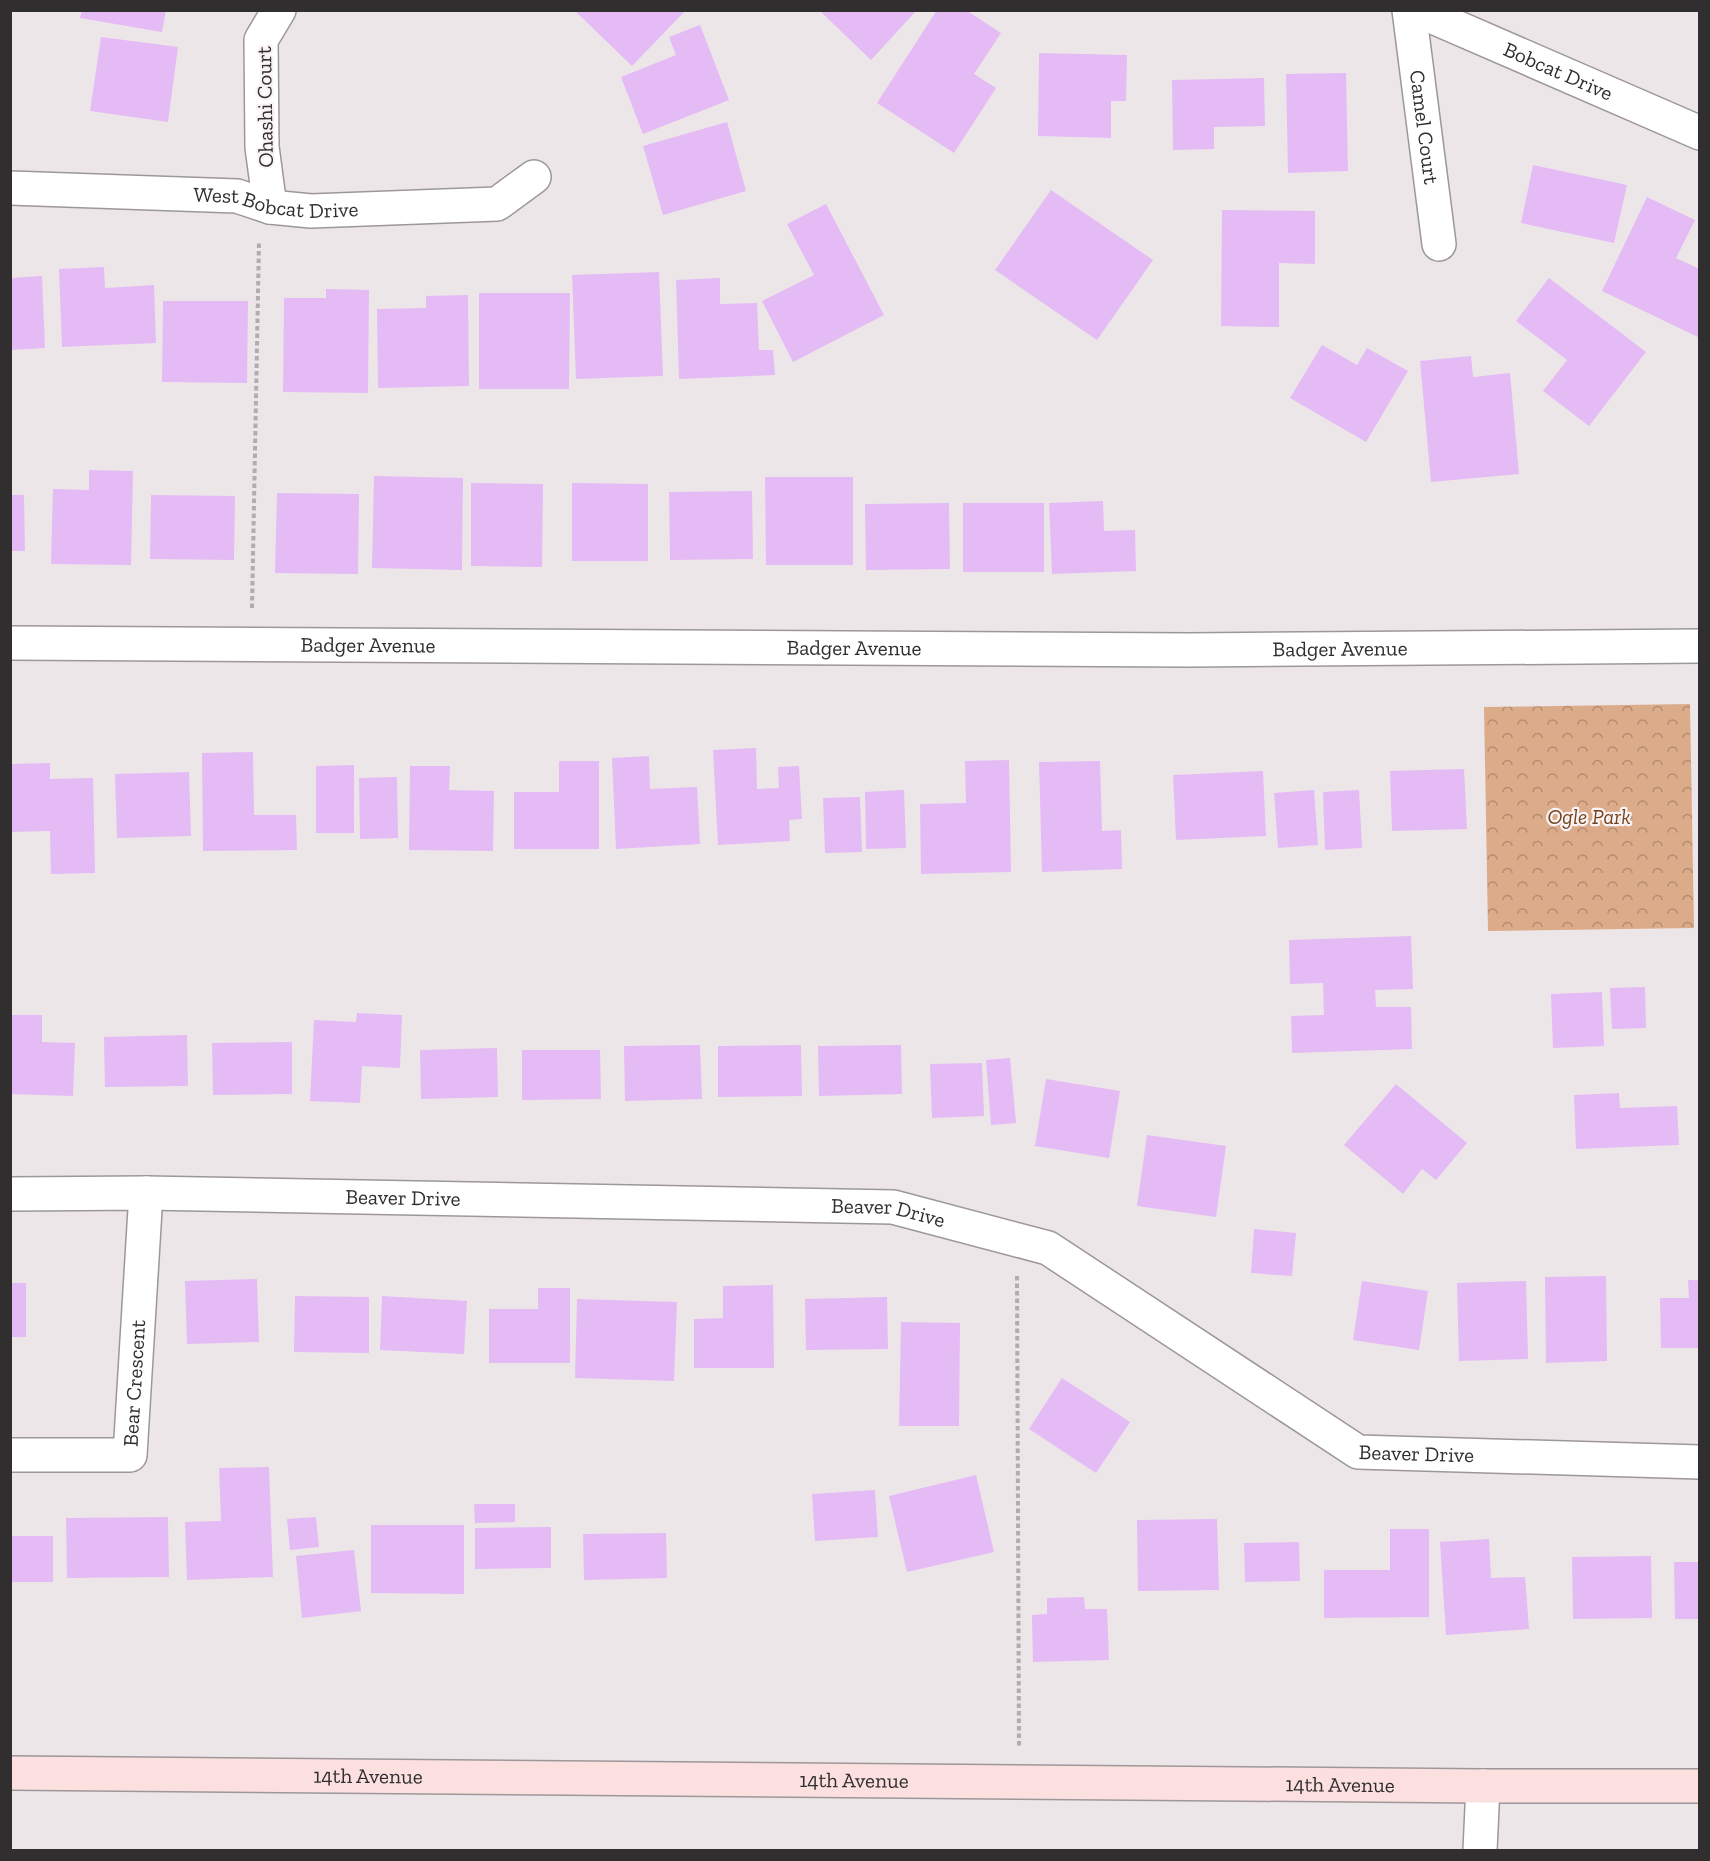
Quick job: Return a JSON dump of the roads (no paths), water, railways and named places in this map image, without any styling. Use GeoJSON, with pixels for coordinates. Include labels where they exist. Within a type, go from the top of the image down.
{"type":"FeatureCollection","features":[{"type":"Feature","properties":{"kind":"street","name":"Ohashi Court"},"geometry":{"type":"LineString","coordinates":[[265,219],[261,40],[279,10]]}},
{"type":"Feature","properties":{"kind":"street","name":"Camel Court"},"geometry":{"type":"LineString","coordinates":[[1409,10],[1439,244]]}},
{"type":"Feature","properties":{"kind":"street","name":"Bobcat Drive"},"geometry":{"type":"LineString","coordinates":[[1418,10],[1700,133]]}},
{"type":"Feature","properties":{"kind":"street","name":"West Bobcat Drive"},"geometry":{"type":"LineString","coordinates":[[10,188],[237,196],[265,219],[311,210],[497,204],[534,177]]}},
{"type":"Feature","properties":{"kind":"street","name":"Badger Avenue"},"geometry":{"type":"LineString","coordinates":[[10,643],[1189,650],[1700,646]]}},
{"type":"Feature","properties":{"kind":"street","name":"Beaver Drive"},"geometry":{"type":"LineString","coordinates":[[10,1194],[146,1193],[893,1207],[1048,1248],[1358,1452],[1700,1462]]}},
{"type":"Feature","properties":{"kind":"street","name":"Bear Crescent"},"geometry":{"type":"LineString","coordinates":[[10,1455],[130,1455],[146,1193]]}},
{"type":"Feature","properties":{"kind":"street","name":"14th Avenue"},"geometry":{"type":"LineString","coordinates":[[10,1773],[1700,1786]]}},
{"type":"Feature","properties":{"kind":"street"},"geometry":{"type":"LineString","coordinates":[[1480,1851],[1483,1786]]}},
{"type":"Feature","properties":{"kind":"park label","name":"Ogle Park"},"geometry":{"type":"Point","coordinates":[1589,817]}}]}
